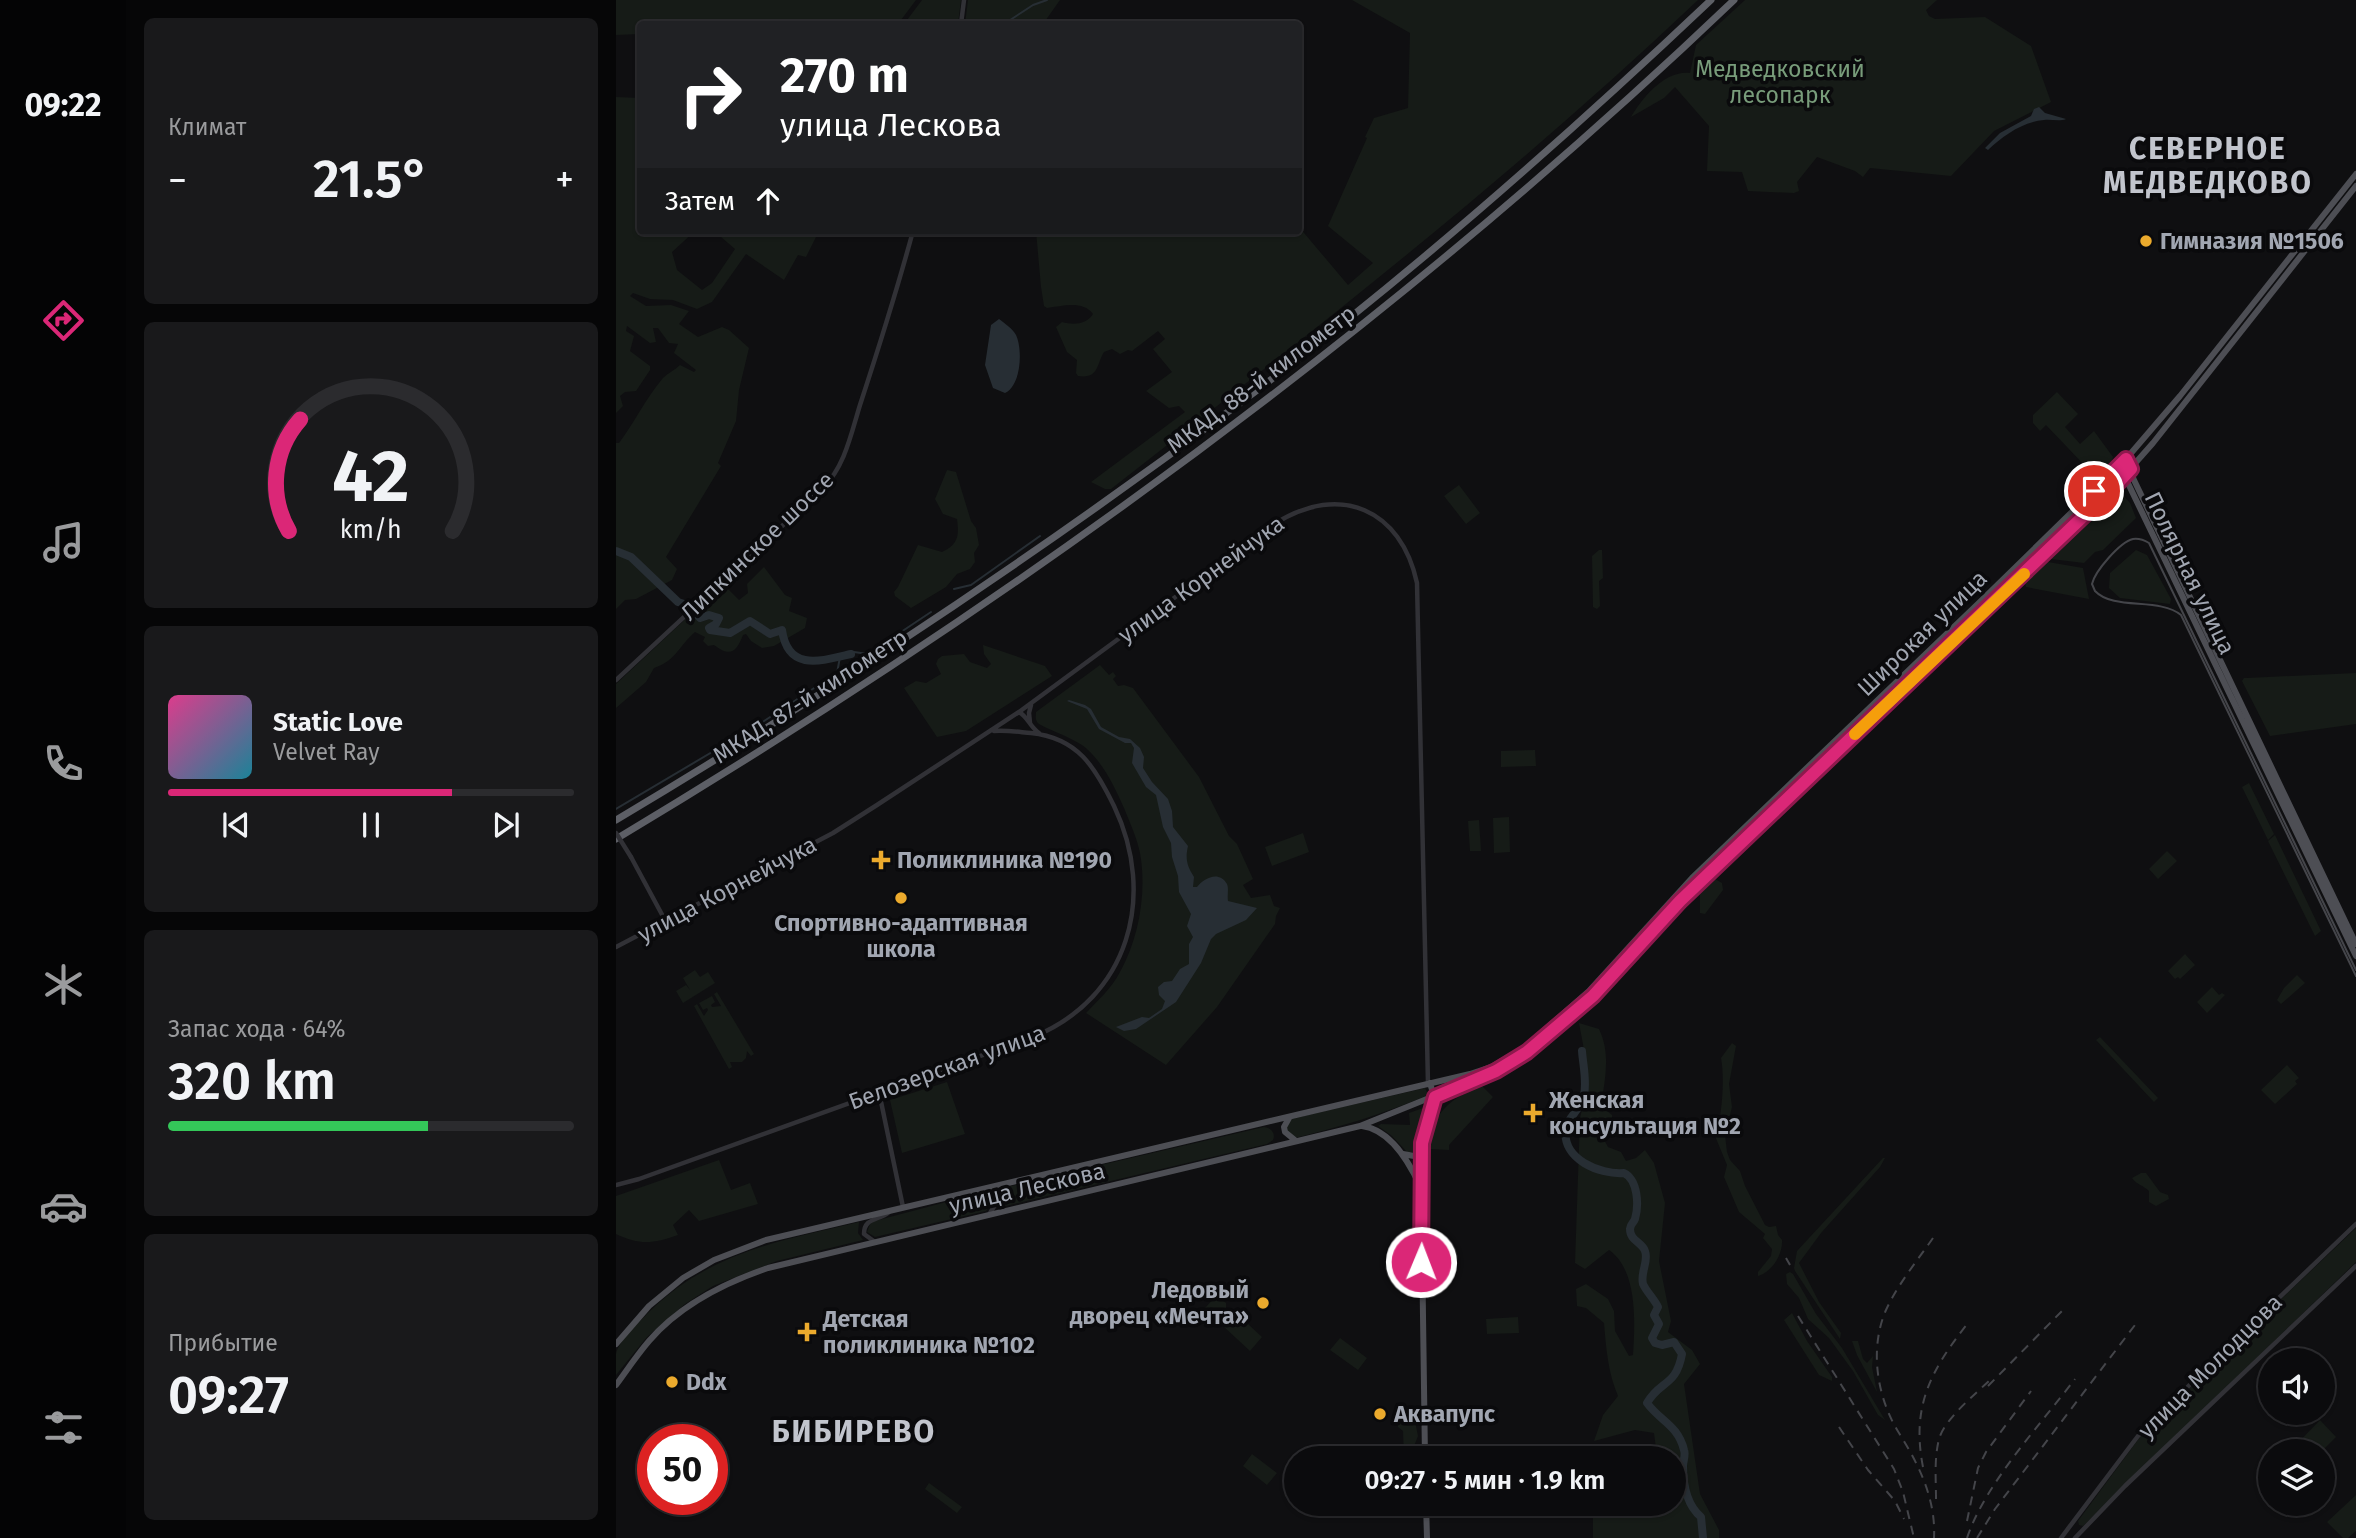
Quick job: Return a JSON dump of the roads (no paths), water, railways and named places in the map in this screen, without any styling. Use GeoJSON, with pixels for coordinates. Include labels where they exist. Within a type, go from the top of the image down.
{"type":"FeatureCollection","features":[{"type":"Feature","properties":{"kind":"highway","name":"МКАД, 88-й километр"},"geometry":{"type":"LineString","coordinates":[[1012,568],[1242,402],[1506,188],[1711,0]]}},
{"type":"Feature","properties":{"kind":"highway","name":"МКАД, 88-й километр"},"geometry":{"type":"LineString","coordinates":[[1020,579],[1252,411],[1387,306],[1517,198],[1734,0]]}},
{"type":"Feature","properties":{"kind":"highway","name":"МКАД, 87-й километр"},"geometry":{"type":"LineString","coordinates":[[616,820],[804,706],[1012,568]]}},
{"type":"Feature","properties":{"kind":"highway","name":"МКАД, 87-й километр"},"geometry":{"type":"LineString","coordinates":[[616,839],[824,712],[1020,579]]}},
{"type":"Feature","properties":{"kind":"main road","name":"Широкая улица"},"geometry":{"type":"LineString","coordinates":[[1470,1074],[1491,1067],[1524,1048],[1589,991],[1692,878],[2126,459],[2167,412],[2356,174]]}},
{"type":"Feature","properties":{"kind":"main road","name":"Широкая улица"},"geometry":{"type":"LineString","coordinates":[[1479,1080],[1527,1052],[1593,996],[1680,901],[2131,469],[2356,186]]}},
{"type":"Feature","properties":{"kind":"main road","name":"Полярная улица"},"geometry":{"type":"LineString","coordinates":[[2126,459],[2356,944]]}},
{"type":"Feature","properties":{"kind":"main road","name":"Полярная улица"},"geometry":{"type":"LineString","coordinates":[[2126,459],[2124,476],[2356,957]]}},
{"type":"Feature","properties":{"kind":"main road"},"geometry":{"type":"LineString","coordinates":[[1824,751],[1833,751],[1832,757]]}},
{"type":"Feature","properties":{"kind":"main road"},"geometry":{"type":"LineString","coordinates":[[1736,835],[1736,841],[1741,842]]}},
{"type":"Feature","properties":{"kind":"main road","name":"улица Лескова"},"geometry":{"type":"LineString","coordinates":[[616,1344],[632,1323],[683,1278],[714,1260],[766,1240],[1470,1074]]}},
{"type":"Feature","properties":{"kind":"main road","name":"улица Лескова"},"geometry":{"type":"LineString","coordinates":[[616,1385],[659,1331],[715,1289],[768,1268],[1360,1126],[1479,1080]]}},
{"type":"Feature","properties":{"kind":"main road"},"geometry":{"type":"LineString","coordinates":[[1425,1446],[1422,1150],[1425,1128],[1435,1097],[1428,1082]]}},
{"type":"Feature","properties":{"kind":"main road"},"geometry":{"type":"LineString","coordinates":[[1289,1118],[1284,1127],[1285,1132],[1297,1142]]}},
{"type":"Feature","properties":{"kind":"main road"},"geometry":{"type":"LineString","coordinates":[[1360,1126],[1372,1127],[1403,1154],[1421,1188]]}},
{"type":"Feature","properties":{"kind":"main road"},"geometry":{"type":"LineString","coordinates":[[1403,1154],[1411,1157],[1422,1150]]}},
{"type":"Feature","properties":{"kind":"main road"},"geometry":{"type":"LineString","coordinates":[[1426,1516],[1427,1538]]}},
{"type":"Feature","properties":{"kind":"street"},"geometry":{"type":"LineString","coordinates":[[961,21],[964,0]]}},
{"type":"Feature","properties":{"kind":"street","name":"Липкинское шоссе"},"geometry":{"type":"LineString","coordinates":[[616,680],[823,488],[836,471],[844,457],[873,367],[912,235]]}},
{"type":"Feature","properties":{"kind":"street","name":"улица Корнейчука"},"geometry":{"type":"LineString","coordinates":[[616,947],[833,833],[1010,719],[1293,512],[1335,504],[1366,511],[1390,527],[1405,545],[1417,583],[1428,1082]]}},
{"type":"Feature","properties":{"kind":"street"},"geometry":{"type":"LineString","coordinates":[[1031,704],[1029,713],[1033,728]]}},
{"type":"Feature","properties":{"kind":"street","name":"Белозерская улица"},"geometry":{"type":"LineString","coordinates":[[616,1185],[1024,1041],[1072,1016],[1099,988],[1116,963],[1129,930],[1134,897],[1129,841],[1104,786],[1089,763],[1067,744],[1033,728],[1019,712]]}},
{"type":"Feature","properties":{"kind":"street"},"geometry":{"type":"LineString","coordinates":[[1010,719],[1008,724],[1012,730]]}},
{"type":"Feature","properties":{"kind":"street","name":"Белозерская улица"},"geometry":{"type":"LineString","coordinates":[[992,731],[1040,733]]}},
{"type":"Feature","properties":{"kind":"street"},"geometry":{"type":"LineString","coordinates":[[616,832],[666,922]]}},
{"type":"Feature","properties":{"kind":"street"},"geometry":{"type":"LineString","coordinates":[[879,1092],[903,1207]]}},
{"type":"Feature","properties":{"kind":"street"},"geometry":{"type":"LineString","coordinates":[[981,1189],[995,1197],[995,1205],[990,1214]]}},
{"type":"Feature","properties":{"kind":"street"},"geometry":{"type":"LineString","coordinates":[[876,1242],[864,1234],[864,1226],[884,1217],[893,1209]]}},
{"type":"Feature","properties":{"kind":"street","name":"улица Молодцова"},"geometry":{"type":"LineString","coordinates":[[2060,1538],[2138,1436],[2356,1224]]}},
{"type":"Feature","properties":{"kind":"street","name":"улица Молодцова"},"geometry":{"type":"LineString","coordinates":[[2076,1538],[2125,1486],[2356,1266]]}},
{"type":"Feature","properties":{"kind":"street"},"geometry":{"type":"LineString","coordinates":[[2076,1517],[2077,1526],[2086,1527]]}},
{"type":"Feature","properties":{"kind":"street","name":"улица Молодцова"},"geometry":{"type":"LineString","coordinates":[[2066,1530],[2074,1529],[2076,1538]]}},
{"type":"Feature","properties":{"kind":"waterway"},"geometry":{"type":"LineString","coordinates":[[1009,21],[1033,5],[1047,0]]}},
{"type":"Feature","properties":{"kind":"waterway"},"geometry":{"type":"LineString","coordinates":[[954,589],[971,585],[1040,536]]}},
{"type":"Feature","properties":{"kind":"waterway"},"geometry":{"type":"LineString","coordinates":[[616,551],[631,557],[678,602],[687,605]]}},
{"type":"Feature","properties":{"kind":"waterway"},"geometry":{"type":"LineString","coordinates":[[851,654],[868,654],[931,612]]}},
{"type":"Feature","properties":{"kind":"waterway"},"geometry":{"type":"LineString","coordinates":[[696,614],[700,618],[709,615],[719,618],[710,630],[730,633],[750,621],[770,634],[782,630],[785,643],[799,658],[818,661],[851,654]]}},
{"type":"Feature","properties":{"kind":"waterway"},"geometry":{"type":"LineString","coordinates":[[616,809],[761,723],[837,673],[840,657]]}},
{"type":"Feature","properties":{"kind":"waterway"},"geometry":{"type":"LineString","coordinates":[[1582,1051],[1584,1095],[1567,1124],[1566,1140],[1576,1157],[1584,1163],[1604,1171],[1624,1173],[1635,1187],[1637,1207],[1630,1227],[1634,1239],[1645,1251],[1643,1284],[1658,1307],[1654,1315],[1659,1324],[1652,1338],[1655,1343],[1662,1345],[1674,1342],[1682,1354],[1672,1378],[1657,1390],[1647,1403],[1673,1429],[1681,1442],[1685,1452],[1685,1487],[1692,1507],[1701,1517],[1703,1538]]}},
{"type":"Feature","properties":{"kind":"tram line"},"geometry":{"type":"LineString","coordinates":[[2356,970],[2149,543],[2138,539],[2128,541],[2115,551],[2094,578],[2092,584],[2095,591],[2113,601],[2161,606],[2181,615],[2356,976]]}},
{"type":"Feature","properties":{"kind":"railway"},"geometry":{"type":"LineString","coordinates":[[1933,1238],[1886,1310],[1877,1357],[1885,1405],[1925,1483],[1932,1510],[1934,1538]]}},
{"type":"Feature","properties":{"kind":"railway"},"geometry":{"type":"LineString","coordinates":[[1786,1258],[1790,1265]]}},
{"type":"Feature","properties":{"kind":"railway"},"geometry":{"type":"LineString","coordinates":[[1988,1386],[2062,1311]]}},
{"type":"Feature","properties":{"kind":"railway"},"geometry":{"type":"LineString","coordinates":[[1798,1316],[1894,1469],[1903,1492],[1914,1538]]}},
{"type":"Feature","properties":{"kind":"railway"},"geometry":{"type":"LineString","coordinates":[[1923,1467],[1920,1425],[1927,1390],[1934,1373],[1968,1323]]}},
{"type":"Feature","properties":{"kind":"railway"},"geometry":{"type":"LineString","coordinates":[[1977,1538],[1995,1509],[2135,1325]]}},
{"type":"Feature","properties":{"kind":"railway"},"geometry":{"type":"LineString","coordinates":[[1936,1499],[1936,1454],[1942,1431],[1970,1398],[1993,1377]]}},
{"type":"Feature","properties":{"kind":"railway"},"geometry":{"type":"LineString","coordinates":[[1967,1538],[1975,1518],[2000,1476],[2075,1379]]}},
{"type":"Feature","properties":{"kind":"railway"},"geometry":{"type":"LineString","coordinates":[[1967,1521],[1978,1468],[1986,1452],[2031,1391]]}},
{"type":"Feature","properties":{"kind":"railway"},"geometry":{"type":"LineString","coordinates":[[1839,1427],[1868,1470],[1895,1501],[1904,1519]]}},
{"type":"Feature","properties":{"kind":"place","name":"Гимназия №1506"},"geometry":{"type":"Point","coordinates":[2146,241]}},
{"type":"Feature","properties":{"kind":"place","name":"Поликлиника №190"},"geometry":{"type":"Point","coordinates":[881,860]}},
{"type":"Feature","properties":{"kind":"place","name":"Спортивно-адаптивная школа"},"geometry":{"type":"Point","coordinates":[901,898]}},
{"type":"Feature","properties":{"kind":"place","name":"Женская консультация №2"},"geometry":{"type":"Point","coordinates":[1533,1113]}},
{"type":"Feature","properties":{"kind":"place","name":"Ледовый дворец «Мечта»"},"geometry":{"type":"Point","coordinates":[1263,1303]}},
{"type":"Feature","properties":{"kind":"place","name":"Детская поликлиника №102"},"geometry":{"type":"Point","coordinates":[807,1332]}},
{"type":"Feature","properties":{"kind":"place","name":"Ddx"},"geometry":{"type":"Point","coordinates":[672,1382]}},
{"type":"Feature","properties":{"kind":"place","name":"Аквапупс"},"geometry":{"type":"Point","coordinates":[1380,1414]}},
{"type":"Feature","properties":{"kind":"district","name":"СЕВЕРНОЕ МЕДВЕДКОВО"},"geometry":{"type":"Point","coordinates":[2208,166]}},
{"type":"Feature","properties":{"kind":"district","name":"БИБИРЕВО"},"geometry":{"type":"Point","coordinates":[854,1432]}},
{"type":"Feature","properties":{"kind":"park label","name":"Медведковский лесопарк"},"geometry":{"type":"Point","coordinates":[1780,82]}}]}
